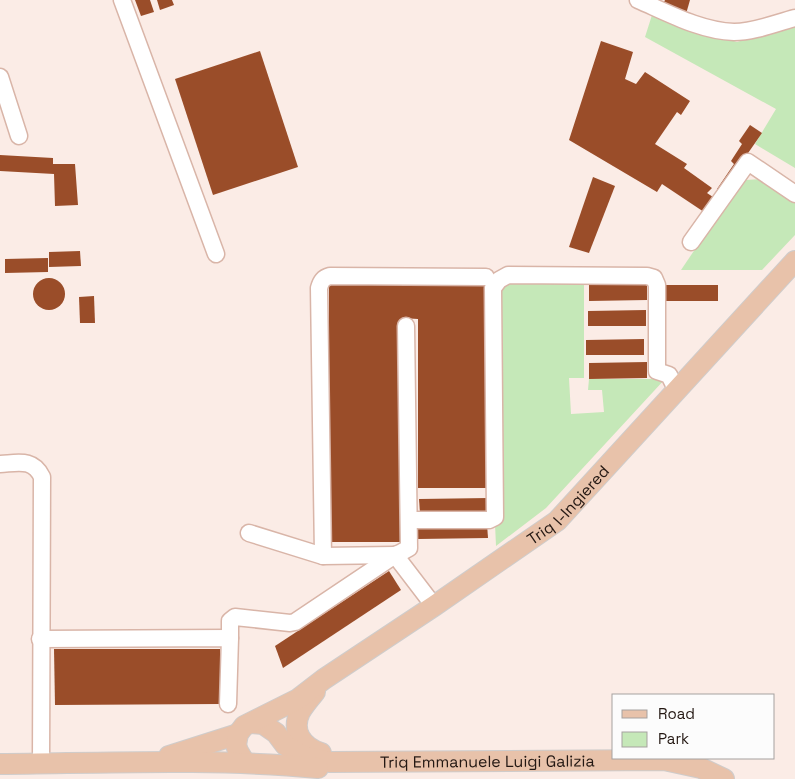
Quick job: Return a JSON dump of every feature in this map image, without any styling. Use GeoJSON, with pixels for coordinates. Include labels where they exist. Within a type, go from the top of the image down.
{"type":"FeatureCollection","features":[{"type":"Feature","properties":{"kind":"main road","name":"Triq l-Ingiered"},"geometry":{"type":"LineString","coordinates":[[245,728],[298,699],[324,679],[434,606],[557,520],[795,261]]}},
{"type":"Feature","properties":{"kind":"main road"},"geometry":{"type":"LineString","coordinates":[[324,679],[300,713],[296,729],[303,744],[319,753],[415,761]]}},
{"type":"Feature","properties":{"kind":"main road","name":"Triq l-Ingiered"},"geometry":{"type":"LineString","coordinates":[[275,747],[283,715],[298,699]]}},
{"type":"Feature","properties":{"kind":"main road"},"geometry":{"type":"LineString","coordinates":[[245,764],[238,751],[245,728],[263,724],[275,747]]}},
{"type":"Feature","properties":{"kind":"main road","name":"Triq Emmanuele Luigi Galizia"},"geometry":{"type":"LineString","coordinates":[[148,762],[245,728]]}},
{"type":"Feature","properties":{"kind":"main road","name":"Triq Emmanuele Luigi Galizia"},"geometry":{"type":"LineString","coordinates":[[0,764],[148,762],[245,764],[275,747],[326,769],[366,763],[415,761],[664,760],[700,768],[724,779]]}},
{"type":"Feature","properties":{"kind":"lane"},"geometry":{"type":"LineString","coordinates":[[122,0],[216,254]]}},
{"type":"Feature","properties":{"kind":"lane"},"geometry":{"type":"LineString","coordinates":[[638,0],[706,27],[735,32],[761,28],[795,18]]}},
{"type":"Feature","properties":{"kind":"lane"},"geometry":{"type":"LineString","coordinates":[[0,77],[19,136]]}},
{"type":"Feature","properties":{"kind":"lane"},"geometry":{"type":"LineString","coordinates":[[690,242],[748,162],[795,194]]}},
{"type":"Feature","properties":{"kind":"lane"},"geometry":{"type":"LineString","coordinates":[[410,520],[489,520],[496,517],[493,288],[503,276],[607,275],[647,276],[654,278],[657,285],[657,371],[669,375],[677,390]]}},
{"type":"Feature","properties":{"kind":"lane"},"geometry":{"type":"LineString","coordinates":[[323,556],[320,284],[323,279],[330,276],[486,277]]}},
{"type":"Feature","properties":{"kind":"lane"},"geometry":{"type":"LineString","coordinates":[[249,533],[323,556],[395,555],[409,548],[406,326]]}},
{"type":"Feature","properties":{"kind":"lane"},"geometry":{"type":"LineString","coordinates":[[0,464],[30,463],[39,470],[42,477],[41,764]]}},
{"type":"Feature","properties":{"kind":"lane"},"geometry":{"type":"LineString","coordinates":[[395,555],[434,606]]}},
{"type":"Feature","properties":{"kind":"lane"},"geometry":{"type":"LineString","coordinates":[[228,704],[230,621],[235,618],[296,622],[395,555]]}},
{"type":"Feature","properties":{"kind":"lane"},"geometry":{"type":"LineString","coordinates":[[40,639],[230,638]]}},
{"type":"Feature","properties":{"kind":"green space"},"geometry":{"type":"Polygon","coordinates":[[[652,15],[737,42],[795,23],[795,168],[755,144],[776,109],[645,37],[652,15]]]}},
{"type":"Feature","properties":{"kind":"green space"},"geometry":{"type":"Polygon","coordinates":[[[763,179],[795,199],[795,235],[762,270],[681,270],[735,190],[745,180],[763,179]]]}},
{"type":"Feature","properties":{"kind":"green space"},"geometry":{"type":"Polygon","coordinates":[[[504,282],[584,282],[584,378],[569,378],[571,414],[604,412],[602,390],[588,390],[589,379],[665,379],[546,508],[496,546],[495,524],[502,523],[499,290],[504,282]]]}},
{"type":"Feature","properties":{"kind":"building"},"geometry":{"type":"Polygon","coordinates":[[[135,0],[150,0],[154,12],[141,16],[135,0]]]}},
{"type":"Feature","properties":{"kind":"building"},"geometry":{"type":"Polygon","coordinates":[[[157,0],[172,0],[174,5],[160,10],[157,0]]]}},
{"type":"Feature","properties":{"kind":"building"},"geometry":{"type":"Polygon","coordinates":[[[665,0],[690,0],[686,14],[662,6],[665,0]]]}},
{"type":"Feature","properties":{"kind":"building"},"geometry":{"type":"Polygon","coordinates":[[[601,41],[633,52],[625,79],[636,84],[645,72],[690,101],[681,115],[677,112],[655,144],[687,164],[684,168],[712,188],[707,193],[716,199],[704,212],[662,184],[657,192],[569,140],[601,41]]]}},
{"type":"Feature","properties":{"kind":"building"},"geometry":{"type":"Polygon","coordinates":[[[260,51],[298,167],[213,195],[175,79],[260,51]]]}},
{"type":"Feature","properties":{"kind":"building"},"geometry":{"type":"Polygon","coordinates":[[[750,125],[762,133],[721,192],[717,189],[734,164],[731,161],[742,144],[739,141],[750,125]]]}},
{"type":"Feature","properties":{"kind":"building"},"geometry":{"type":"Polygon","coordinates":[[[0,155],[53,158],[53,164],[75,164],[78,205],[55,206],[54,174],[0,171],[0,155]]]}},
{"type":"Feature","properties":{"kind":"building"},"geometry":{"type":"Polygon","coordinates":[[[593,177],[615,186],[589,253],[569,247],[593,177]]]}},
{"type":"Feature","properties":{"kind":"building"},"geometry":{"type":"Polygon","coordinates":[[[80,251],[81,266],[49,267],[49,252],[80,251]]]}},
{"type":"Feature","properties":{"kind":"building"},"geometry":{"type":"Polygon","coordinates":[[[48,258],[48,272],[5,273],[5,259],[48,258]]]}},
{"type":"Feature","properties":{"kind":"building"},"geometry":{"type":"Polygon","coordinates":[[[49,278],[61,282],[65,294],[61,306],[49,310],[37,306],[33,294],[37,282],[49,278]]]}},
{"type":"Feature","properties":{"kind":"building"},"geometry":{"type":"Polygon","coordinates":[[[329,279],[490,283],[488,488],[418,488],[418,319],[401,318],[403,542],[329,542],[329,279]]]}},
{"type":"Feature","properties":{"kind":"building"},"geometry":{"type":"Polygon","coordinates":[[[647,284],[647,300],[589,301],[589,285],[647,284]]]}},
{"type":"Feature","properties":{"kind":"building"},"geometry":{"type":"Polygon","coordinates":[[[660,285],[718,285],[718,301],[660,301],[660,285]]]}},
{"type":"Feature","properties":{"kind":"building"},"geometry":{"type":"Polygon","coordinates":[[[94,296],[95,323],[80,323],[79,297],[94,296]]]}},
{"type":"Feature","properties":{"kind":"building"},"geometry":{"type":"Polygon","coordinates":[[[646,310],[646,326],[588,326],[588,311],[646,310]]]}},
{"type":"Feature","properties":{"kind":"building"},"geometry":{"type":"Polygon","coordinates":[[[644,339],[644,355],[586,355],[586,340],[644,339]]]}},
{"type":"Feature","properties":{"kind":"building"},"geometry":{"type":"Polygon","coordinates":[[[647,362],[647,378],[589,379],[589,363],[647,362]]]}},
{"type":"Feature","properties":{"kind":"building"},"geometry":{"type":"Polygon","coordinates":[[[489,498],[489,513],[420,513],[419,499],[489,498]]]}},
{"type":"Feature","properties":{"kind":"building"},"geometry":{"type":"Polygon","coordinates":[[[418,524],[487,524],[488,538],[418,539],[418,524]]]}},
{"type":"Feature","properties":{"kind":"building"},"geometry":{"type":"Polygon","coordinates":[[[389,571],[401,590],[283,668],[275,646],[389,571]]]}},
{"type":"Feature","properties":{"kind":"building"},"geometry":{"type":"Polygon","coordinates":[[[54,649],[220,649],[220,704],[55,705],[54,649]]]}}]}
